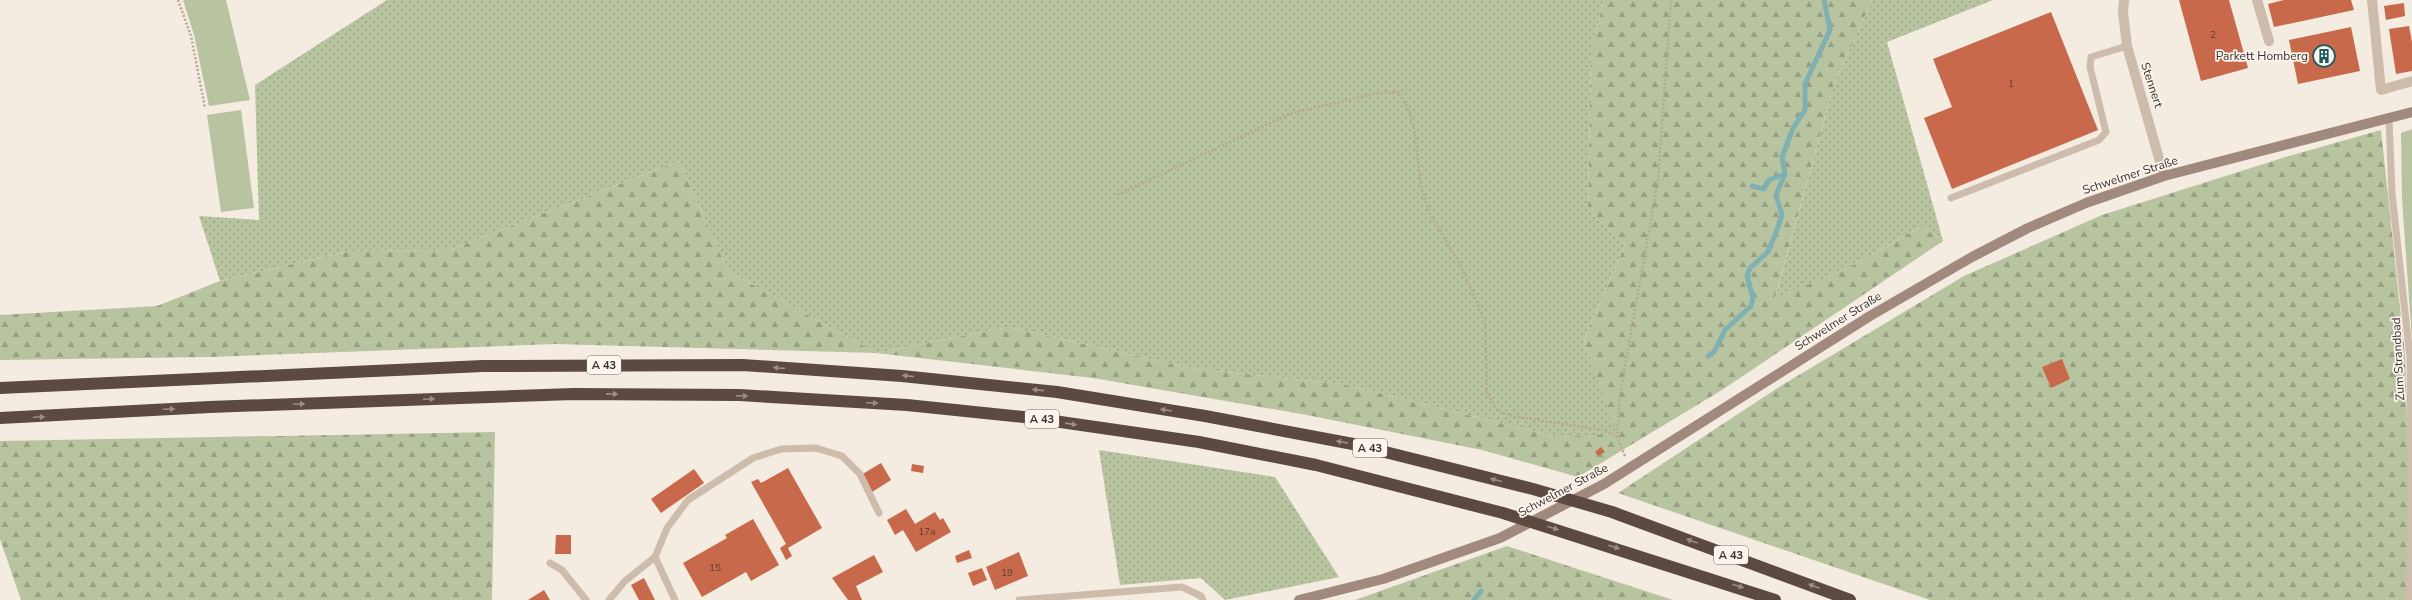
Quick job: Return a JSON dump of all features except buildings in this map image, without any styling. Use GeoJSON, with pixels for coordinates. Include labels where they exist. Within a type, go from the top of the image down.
{"type":"FeatureCollection","features":[{"type":"Feature","properties":{"kind":"highway","name":"A 43"},"geometry":{"type":"LineString","coordinates":[[0,388],[483,366],[743,365],[902,376],[1057,392],[1205,416],[1353,444],[1533,489],[1612,512],[1850,600]]}},
{"type":"Feature","properties":{"kind":"highway","name":"A 43"},"geometry":{"type":"LineString","coordinates":[[0,418],[210,407],[573,394],[739,395],[907,405],[1033,418],[1199,442],[1316,465],[1503,513],[1775,600]]}},
{"type":"Feature","properties":{"kind":"main road","name":"Schwelmer Straße"},"geometry":{"type":"LineString","coordinates":[[1299,600],[1383,579],[1500,538],[1604,484],[1870,316],[1972,257],[2086,203],[2164,176],[2412,112]]}},
{"type":"Feature","properties":{"kind":"street","name":"Stennert"},"geometry":{"type":"LineString","coordinates":[[2124,0],[2123,12],[2127,46],[2164,176]]}},
{"type":"Feature","properties":{"kind":"street"},"geometry":{"type":"LineString","coordinates":[[2257,0],[2269,41]]}},
{"type":"Feature","properties":{"kind":"street"},"geometry":{"type":"LineString","coordinates":[[2372,0],[2381,90],[2412,82]]}},
{"type":"Feature","properties":{"kind":"lane"},"geometry":{"type":"LineString","coordinates":[[1951,198],[2099,140],[2106,132],[2090,67],[2091,58],[2127,46]]}},
{"type":"Feature","properties":{"kind":"lane","name":"Zum Strandbad"},"geometry":{"type":"LineString","coordinates":[[2389,118],[2392,201],[2410,357],[2411,488],[2409,600]]}},
{"type":"Feature","properties":{"kind":"lane"},"geometry":{"type":"LineString","coordinates":[[609,600],[625,581],[655,557],[667,528],[688,500],[753,458],[781,450],[816,448],[842,456],[860,474],[880,513]]}},
{"type":"Feature","properties":{"kind":"lane"},"geometry":{"type":"LineString","coordinates":[[655,557],[675,600]]}},
{"type":"Feature","properties":{"kind":"lane"},"geometry":{"type":"LineString","coordinates":[[550,563],[562,570],[586,600]]}},
{"type":"Feature","properties":{"kind":"lane"},"geometry":{"type":"LineString","coordinates":[[1019,600],[1182,587],[1201,596],[1204,600]]}},
{"type":"Feature","properties":{"kind":"path"},"geometry":{"type":"LineString","coordinates":[[178,0],[191,36],[205,108]]}},
{"type":"Feature","properties":{"kind":"path"},"geometry":{"type":"LineString","coordinates":[[1630,468],[1617,437],[1620,394],[1658,180],[1671,0]]}},
{"type":"Feature","properties":{"kind":"path"},"geometry":{"type":"LineString","coordinates":[[1117,195],[1292,113],[1378,92],[1398,92],[1409,110],[1416,133],[1421,187],[1430,214],[1460,266],[1485,322],[1487,393],[1497,410],[1512,416],[1603,430],[1617,437]]}},
{"type":"Feature","properties":{"kind":"green space"},"geometry":{"type":"Polygon","coordinates":[[[183,0],[226,0],[250,100],[209,106],[194,35],[183,0]]]}},
{"type":"Feature","properties":{"kind":"green space"},"geometry":{"type":"Polygon","coordinates":[[[387,0],[1604,0],[1591,50],[1588,210],[1625,245],[1584,340],[1617,434],[1575,439],[1557,437],[1342,384],[1195,369],[1008,327],[876,353],[728,271],[679,161],[449,250],[349,251],[220,281],[199,216],[259,220],[255,85],[387,0]]]}},
{"type":"Feature","properties":{"kind":"green space"},"geometry":{"type":"Polygon","coordinates":[[[1604,0],[1872,0],[1834,84],[1775,298],[1848,268],[1922,226],[1943,241],[1722,390],[1578,477],[1482,450],[1307,415],[1093,378],[876,353],[1008,327],[1195,369],[1342,384],[1557,437],[1616,434],[1584,340],[1625,245],[1588,210],[1591,49],[1604,0]]]}},
{"type":"Feature","properties":{"kind":"green space"},"geometry":{"type":"Polygon","coordinates":[[[1872,0],[1993,0],[1887,42],[1943,241],[1922,226],[1848,268],[1775,299],[1834,84],[1872,0]]]}},
{"type":"Feature","properties":{"kind":"green space"},"geometry":{"type":"Polygon","coordinates":[[[241,110],[254,208],[221,212],[207,115],[241,110]]]}},
{"type":"Feature","properties":{"kind":"green space"},"geometry":{"type":"Polygon","coordinates":[[[2412,129],[2412,341],[2402,199],[2401,133],[2412,129]]]}},
{"type":"Feature","properties":{"kind":"green space"},"geometry":{"type":"Polygon","coordinates":[[[2381,130],[2405,354],[2412,600],[1930,600],[1618,493],[1779,387],[1964,276],[2102,215],[2289,156],[2381,130]]]}},
{"type":"Feature","properties":{"kind":"green space"},"geometry":{"type":"Polygon","coordinates":[[[679,161],[728,271],[876,353],[555,344],[210,357],[0,360],[0,315],[157,306],[220,281],[349,251],[449,250],[679,161]]]}},
{"type":"Feature","properties":{"kind":"green space"},"geometry":{"type":"Polygon","coordinates":[[[495,432],[492,600],[21,600],[0,539],[0,441],[495,432]]]}},
{"type":"Feature","properties":{"kind":"green space"},"geometry":{"type":"Polygon","coordinates":[[[1099,450],[1275,477],[1339,577],[1225,600],[1201,578],[1120,585],[1099,450]]]}},
{"type":"Feature","properties":{"kind":"green space"},"geometry":{"type":"Polygon","coordinates":[[[1507,546],[1673,600],[1355,600],[1507,546]]]}},
{"type":"Feature","properties":{"kind":"waterway"},"geometry":{"type":"LineString","coordinates":[[1708,356],[1714,352],[1725,330],[1751,306],[1753,298],[1747,276],[1750,268],[1768,252],[1782,215],[1776,195],[1785,174],[1782,157],[1793,128],[1805,110],[1805,84],[1830,30],[1824,0]]}},
{"type":"Feature","properties":{"kind":"waterway"},"geometry":{"type":"LineString","coordinates":[[1752,186],[1764,189],[1769,180],[1785,174]]}},
{"type":"Feature","properties":{"kind":"waterway"},"geometry":{"type":"LineString","coordinates":[[1474,600],[1481,591]]}},
{"type":"Feature","properties":{"kind":"place","name":"Parkett Homberg"},"geometry":{"type":"Point","coordinates":[2324,56]}}]}
